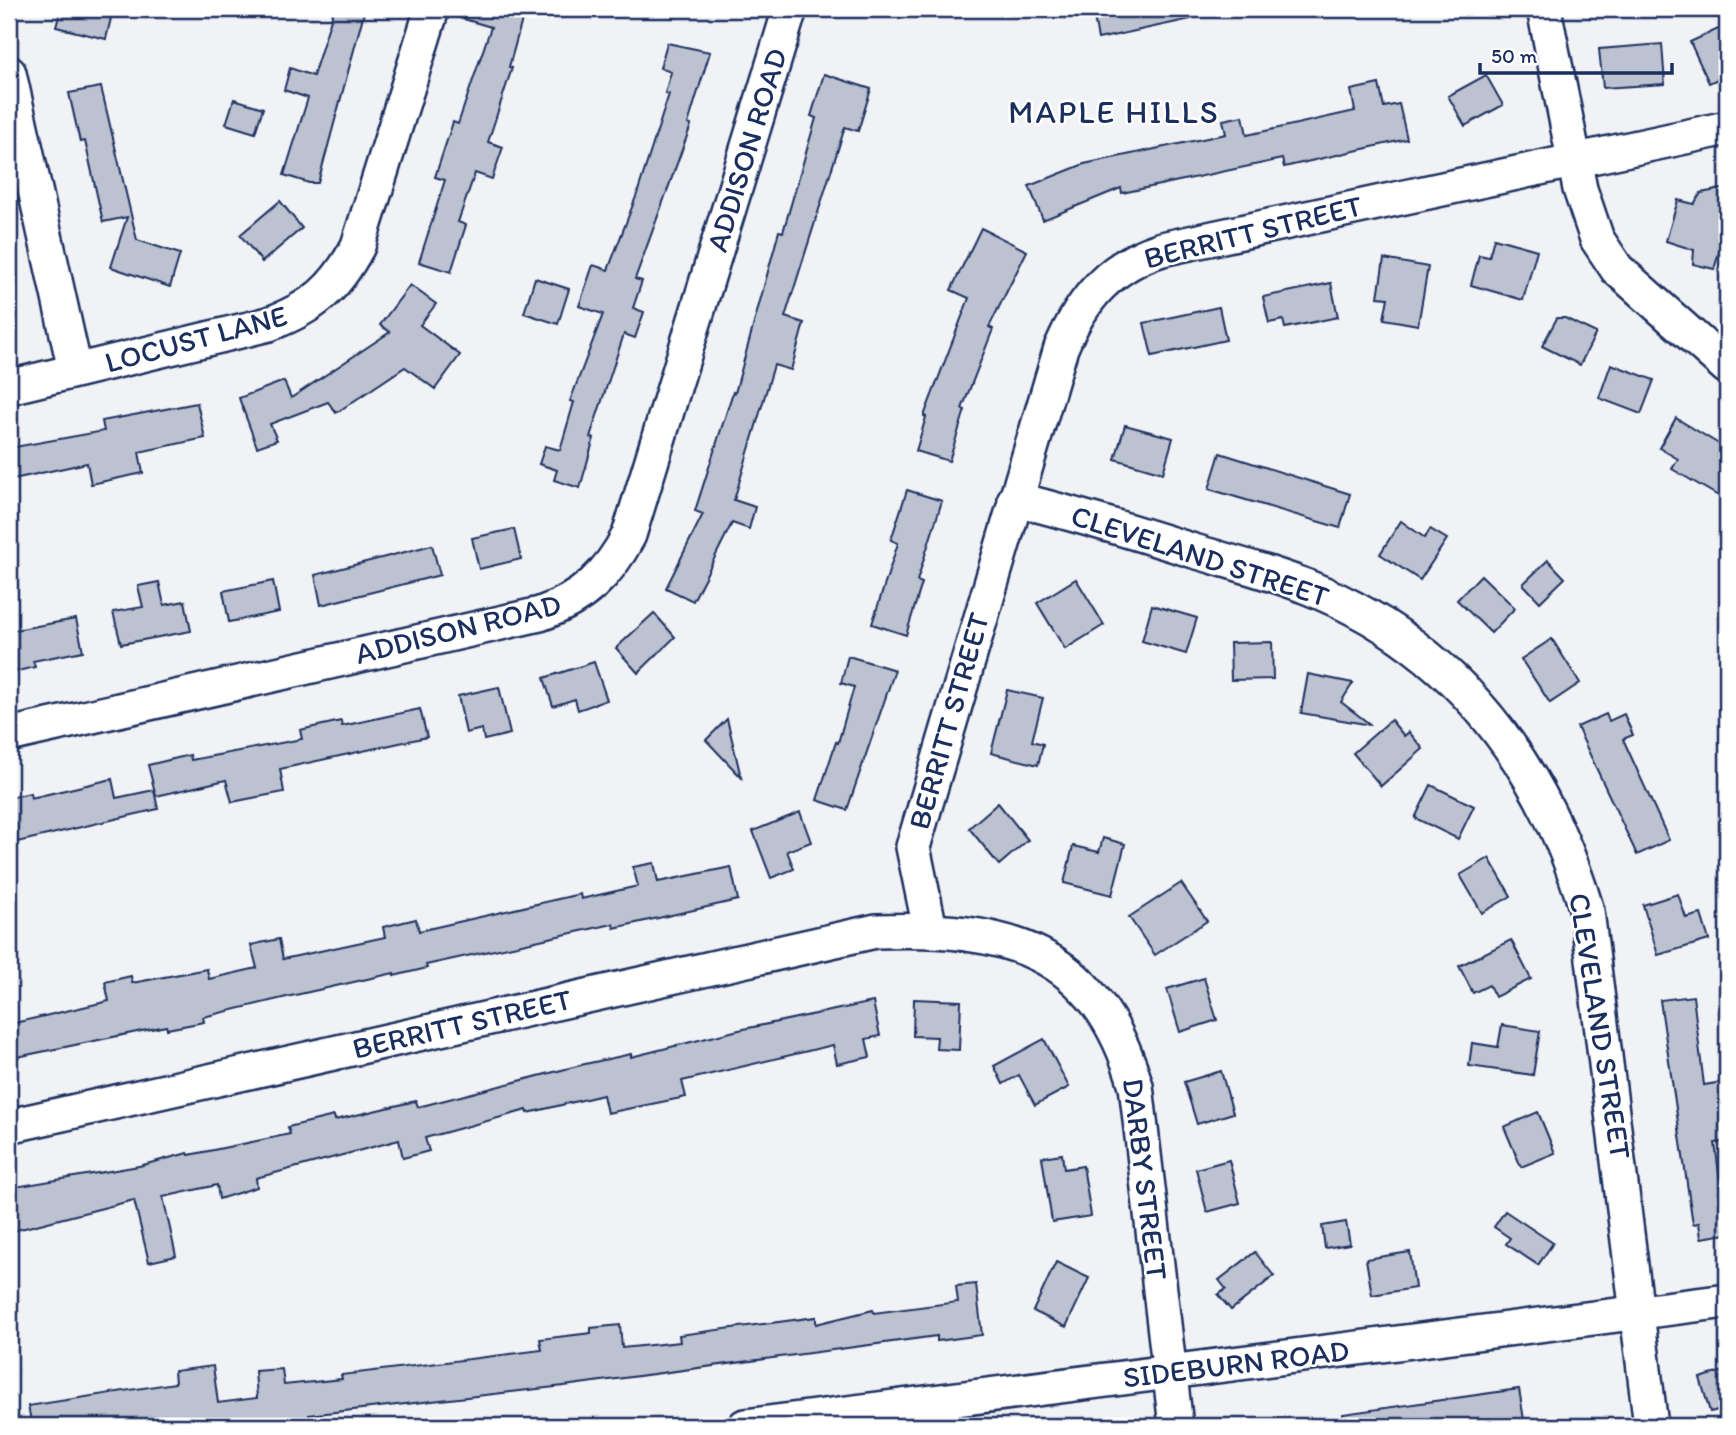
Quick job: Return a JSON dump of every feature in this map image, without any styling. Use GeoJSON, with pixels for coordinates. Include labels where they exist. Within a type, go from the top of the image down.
{"type":"FeatureCollection","features":[{"type":"Feature","properties":{"kind":"street","name":"LOCUST LANE"},"geometry":{"type":"LineString","coordinates":[[9,387],[269,324],[299,313],[328,292],[344,274],[358,246],[432,9]]}},
{"type":"Feature","properties":{"kind":"street","name":"ADDISON ROAD"},"geometry":{"type":"LineString","coordinates":[[9,735],[540,614],[580,596],[601,579],[615,561],[629,535],[790,9]]}},
{"type":"Feature","properties":{"kind":"street"},"geometry":{"type":"LineString","coordinates":[[1544,9],[1580,189],[1603,251],[1617,269],[1727,367]]}},
{"type":"Feature","properties":{"kind":"street"},"geometry":{"type":"LineString","coordinates":[[9,73],[75,370]]}},
{"type":"Feature","properties":{"kind":"street","name":"BERRITT STREET"},"geometry":{"type":"LineString","coordinates":[[9,1126],[822,942],[876,931],[930,929],[913,847],[1015,499],[1073,320],[1084,301],[1106,278],[1124,265],[1162,249],[1727,128]]}},
{"type":"Feature","properties":{"kind":"street","name":"CLEVELAND STREET"},"geometry":{"type":"LineString","coordinates":[[1015,499],[1071,513],[1248,567],[1306,587],[1346,606],[1388,629],[1433,662],[1474,699],[1507,738],[1554,818],[1573,864],[1587,911],[1651,1426]]}},
{"type":"Feature","properties":{"kind":"street","name":"DARBY STREET"},"geometry":{"type":"LineString","coordinates":[[930,929],[989,936],[1035,952],[1081,984],[1113,1024],[1128,1056],[1136,1086],[1176,1426]]}},
{"type":"Feature","properties":{"kind":"street","name":"SIDEBURN ROAD"},"geometry":{"type":"LineString","coordinates":[[745,1426],[1727,1301]]}},
{"type":"Feature","properties":{"kind":"building"},"geometry":{"type":"Polygon","coordinates":[[[61,9],[92,9],[91,14],[111,18],[106,39],[56,27],[61,9]]]}},
{"type":"Feature","properties":{"kind":"building"},"geometry":{"type":"Polygon","coordinates":[[[334,9],[365,9],[318,183],[309,183],[284,175],[308,98],[284,90],[290,68],[313,76],[334,9]]]}},
{"type":"Feature","properties":{"kind":"building"},"geometry":{"type":"Polygon","coordinates":[[[451,9],[525,9],[509,67],[512,68],[488,142],[503,147],[492,179],[475,173],[458,222],[466,225],[451,272],[419,262],[445,180],[435,177],[453,122],[458,124],[491,27],[450,15],[451,9]]]}},
{"type":"Feature","properties":{"kind":"building"},"geometry":{"type":"Polygon","coordinates":[[[1190,9],[1191,19],[1098,39],[1093,11],[1190,9]]]}},
{"type":"Feature","properties":{"kind":"building"},"geometry":{"type":"Polygon","coordinates":[[[1727,25],[1727,75],[1709,83],[1690,42],[1727,25]]]}},
{"type":"Feature","properties":{"kind":"building"},"geometry":{"type":"Polygon","coordinates":[[[667,43],[710,52],[688,124],[691,125],[635,279],[642,281],[633,308],[644,312],[635,338],[624,334],[590,437],[594,438],[580,488],[554,480],[557,470],[539,464],[545,446],[560,450],[574,402],[570,401],[603,314],[579,306],[593,265],[608,270],[637,194],[669,94],[665,93],[671,72],[660,68],[667,43]]]}},
{"type":"Feature","properties":{"kind":"building"},"geometry":{"type":"Polygon","coordinates":[[[1662,44],[1665,84],[1603,88],[1599,49],[1662,44]]]}},
{"type":"Feature","properties":{"kind":"building"},"geometry":{"type":"Polygon","coordinates":[[[824,74],[871,89],[858,131],[845,127],[785,317],[804,323],[791,370],[774,365],[734,500],[755,507],[749,529],[732,523],[693,601],[666,588],[703,514],[695,511],[733,392],[735,393],[779,231],[783,232],[816,118],[811,116],[824,74]]]}},
{"type":"Feature","properties":{"kind":"building"},"geometry":{"type":"Polygon","coordinates":[[[1486,75],[1503,105],[1465,126],[1448,96],[1486,75]]]}},
{"type":"Feature","properties":{"kind":"building"},"geometry":{"type":"Polygon","coordinates":[[[1379,84],[1384,107],[1399,104],[1407,139],[1284,167],[1282,159],[1122,193],[1121,188],[1043,220],[1029,186],[1084,164],[1226,134],[1223,120],[1243,116],[1247,135],[1355,111],[1351,90],[1379,84]]]}},
{"type":"Feature","properties":{"kind":"building"},"geometry":{"type":"Polygon","coordinates":[[[101,87],[137,240],[180,254],[170,287],[111,267],[127,217],[103,222],[85,141],[80,142],[69,93],[101,87]]]}},
{"type":"Feature","properties":{"kind":"building"},"geometry":{"type":"Polygon","coordinates":[[[234,99],[263,108],[255,133],[226,124],[234,99]]]}},
{"type":"Feature","properties":{"kind":"building"},"geometry":{"type":"Polygon","coordinates":[[[1727,188],[1727,227],[1714,269],[1693,264],[1694,250],[1666,241],[1678,200],[1694,204],[1701,193],[1727,188]]]}},
{"type":"Feature","properties":{"kind":"building"},"geometry":{"type":"Polygon","coordinates":[[[280,201],[302,228],[262,262],[240,235],[280,201]]]}},
{"type":"Feature","properties":{"kind":"building"},"geometry":{"type":"Polygon","coordinates":[[[981,228],[1027,251],[989,327],[993,329],[962,409],[965,410],[949,461],[916,451],[926,417],[924,416],[969,298],[951,290],[981,228]]]}},
{"type":"Feature","properties":{"kind":"building"},"geometry":{"type":"Polygon","coordinates":[[[1494,238],[1537,250],[1523,300],[1471,285],[1479,255],[1489,257],[1494,238]]]}},
{"type":"Feature","properties":{"kind":"building"},"geometry":{"type":"Polygon","coordinates":[[[1384,259],[1428,267],[1418,325],[1384,319],[1388,298],[1378,297],[1384,259]]]}},
{"type":"Feature","properties":{"kind":"building"},"geometry":{"type":"Polygon","coordinates":[[[535,278],[569,289],[558,324],[524,313],[535,278]]]}},
{"type":"Feature","properties":{"kind":"building"},"geometry":{"type":"Polygon","coordinates":[[[1331,283],[1338,317],[1285,328],[1283,320],[1269,323],[1263,297],[1331,283]]]}},
{"type":"Feature","properties":{"kind":"building"},"geometry":{"type":"Polygon","coordinates":[[[410,285],[436,304],[420,325],[460,355],[435,389],[405,367],[336,413],[328,402],[270,424],[277,440],[257,447],[239,398],[284,381],[291,398],[390,332],[380,325],[410,285]]]}},
{"type":"Feature","properties":{"kind":"building"},"geometry":{"type":"Polygon","coordinates":[[[1219,307],[1226,340],[1152,356],[1144,323],[1219,307]]]}},
{"type":"Feature","properties":{"kind":"building"},"geometry":{"type":"Polygon","coordinates":[[[1557,318],[1565,318],[1596,333],[1580,365],[1542,346],[1557,318]]]}},
{"type":"Feature","properties":{"kind":"building"},"geometry":{"type":"Polygon","coordinates":[[[1611,364],[1654,380],[1641,414],[1599,398],[1611,364]]]}},
{"type":"Feature","properties":{"kind":"building"},"geometry":{"type":"Polygon","coordinates":[[[197,403],[205,438],[139,452],[143,473],[91,484],[87,463],[9,480],[9,448],[104,431],[102,421],[197,403]]]}},
{"type":"Feature","properties":{"kind":"building"},"geometry":{"type":"Polygon","coordinates":[[[1676,418],[1727,449],[1727,501],[1672,469],[1678,459],[1659,448],[1676,418]]]}},
{"type":"Feature","properties":{"kind":"building"},"geometry":{"type":"Polygon","coordinates":[[[1125,425],[1173,438],[1163,473],[1115,459],[1125,425]]]}},
{"type":"Feature","properties":{"kind":"building"},"geometry":{"type":"Polygon","coordinates":[[[1220,453],[1350,494],[1340,528],[1209,489],[1220,453]]]}},
{"type":"Feature","properties":{"kind":"building"},"geometry":{"type":"Polygon","coordinates":[[[907,490],[942,501],[917,581],[922,583],[906,635],[872,624],[898,543],[891,540],[907,490]]]}},
{"type":"Feature","properties":{"kind":"building"},"geometry":{"type":"Polygon","coordinates":[[[1401,521],[1425,538],[1430,529],[1447,539],[1420,580],[1380,554],[1401,521]]]}},
{"type":"Feature","properties":{"kind":"building"},"geometry":{"type":"Polygon","coordinates":[[[514,529],[521,559],[479,569],[472,538],[514,529]]]}},
{"type":"Feature","properties":{"kind":"building"},"geometry":{"type":"Polygon","coordinates":[[[432,545],[440,575],[321,605],[315,575],[432,545]]]}},
{"type":"Feature","properties":{"kind":"building"},"geometry":{"type":"Polygon","coordinates":[[[1548,560],[1565,578],[1540,602],[1523,584],[1548,560]]]}},
{"type":"Feature","properties":{"kind":"building"},"geometry":{"type":"Polygon","coordinates":[[[1481,575],[1515,608],[1491,633],[1457,600],[1481,575]]]}},
{"type":"Feature","properties":{"kind":"building"},"geometry":{"type":"Polygon","coordinates":[[[1076,579],[1104,625],[1065,649],[1037,603],[1076,579]]]}},
{"type":"Feature","properties":{"kind":"building"},"geometry":{"type":"Polygon","coordinates":[[[273,581],[279,612],[229,622],[223,591],[273,581]]]}},
{"type":"Feature","properties":{"kind":"building"},"geometry":{"type":"Polygon","coordinates":[[[159,582],[164,605],[185,601],[191,631],[121,644],[113,612],[143,607],[138,586],[159,582]]]}},
{"type":"Feature","properties":{"kind":"building"},"geometry":{"type":"Polygon","coordinates":[[[1152,605],[1197,618],[1186,654],[1142,641],[1152,605]]]}},
{"type":"Feature","properties":{"kind":"building"},"geometry":{"type":"Polygon","coordinates":[[[654,613],[675,637],[638,673],[616,648],[654,613]]]}},
{"type":"Feature","properties":{"kind":"building"},"geometry":{"type":"Polygon","coordinates":[[[76,619],[83,651],[33,661],[35,667],[9,673],[9,631],[76,619]]]}},
{"type":"Feature","properties":{"kind":"building"},"geometry":{"type":"Polygon","coordinates":[[[1552,639],[1580,683],[1550,703],[1521,659],[1552,639]]]}},
{"type":"Feature","properties":{"kind":"building"},"geometry":{"type":"Polygon","coordinates":[[[1272,642],[1273,679],[1231,680],[1230,643],[1272,642]]]}},
{"type":"Feature","properties":{"kind":"building"},"geometry":{"type":"Polygon","coordinates":[[[848,656],[895,670],[847,810],[817,800],[836,742],[838,743],[854,687],[841,683],[848,656]]]}},
{"type":"Feature","properties":{"kind":"building"},"geometry":{"type":"Polygon","coordinates":[[[594,662],[607,700],[578,710],[575,699],[553,706],[544,678],[594,662]]]}},
{"type":"Feature","properties":{"kind":"building"},"geometry":{"type":"Polygon","coordinates":[[[1308,674],[1353,683],[1341,702],[1371,725],[1301,713],[1308,674]]]}},
{"type":"Feature","properties":{"kind":"building"},"geometry":{"type":"Polygon","coordinates":[[[499,687],[510,734],[484,740],[482,729],[466,733],[458,696],[499,687]]]}},
{"type":"Feature","properties":{"kind":"building"},"geometry":{"type":"Polygon","coordinates":[[[1007,690],[1043,698],[1032,741],[1043,744],[1038,765],[991,753],[1007,690]]]}},
{"type":"Feature","properties":{"kind":"building"},"geometry":{"type":"Polygon","coordinates":[[[420,709],[427,737],[280,769],[284,792],[232,802],[226,780],[156,796],[148,765],[190,755],[191,760],[302,739],[300,730],[341,721],[342,726],[420,709]]]}},
{"type":"Feature","properties":{"kind":"building"},"geometry":{"type":"Polygon","coordinates":[[[1606,714],[1609,721],[1624,714],[1633,735],[1623,739],[1669,840],[1637,855],[1577,727],[1606,714]]]}},
{"type":"Feature","properties":{"kind":"building"},"geometry":{"type":"Polygon","coordinates":[[[727,719],[741,777],[706,740],[727,719]]]}},
{"type":"Feature","properties":{"kind":"building"},"geometry":{"type":"Polygon","coordinates":[[[1391,720],[1404,736],[1409,732],[1423,749],[1381,786],[1353,753],[1391,720]]]}},
{"type":"Feature","properties":{"kind":"building"},"geometry":{"type":"Polygon","coordinates":[[[112,779],[116,798],[154,790],[158,809],[9,844],[9,798],[30,793],[31,798],[112,779]]]}},
{"type":"Feature","properties":{"kind":"building"},"geometry":{"type":"Polygon","coordinates":[[[1431,785],[1474,806],[1458,839],[1415,818],[1431,785]]]}},
{"type":"Feature","properties":{"kind":"building"},"geometry":{"type":"Polygon","coordinates":[[[998,803],[1028,840],[999,865],[969,828],[998,803]]]}},
{"type":"Feature","properties":{"kind":"building"},"geometry":{"type":"Polygon","coordinates":[[[800,812],[811,842],[787,851],[794,869],[771,878],[753,831],[800,812]]]}},
{"type":"Feature","properties":{"kind":"building"},"geometry":{"type":"Polygon","coordinates":[[[1103,838],[1125,844],[1112,895],[1064,883],[1073,846],[1099,852],[1103,838]]]}},
{"type":"Feature","properties":{"kind":"building"},"geometry":{"type":"Polygon","coordinates":[[[1489,858],[1511,896],[1482,913],[1460,875],[1489,858]]]}},
{"type":"Feature","properties":{"kind":"building"},"geometry":{"type":"Polygon","coordinates":[[[654,863],[658,882],[731,867],[738,900],[614,928],[613,924],[426,965],[427,968],[394,976],[394,973],[203,1017],[204,1022],[167,1029],[166,1026],[17,1057],[10,1024],[109,1001],[105,982],[131,976],[132,983],[207,969],[209,979],[257,968],[251,945],[279,939],[283,959],[385,937],[383,927],[416,919],[419,931],[580,894],[581,899],[638,886],[633,867],[654,863]]]}},
{"type":"Feature","properties":{"kind":"building"},"geometry":{"type":"Polygon","coordinates":[[[1181,883],[1207,921],[1155,955],[1129,917],[1181,883]]]}},
{"type":"Feature","properties":{"kind":"building"},"geometry":{"type":"Polygon","coordinates":[[[1678,894],[1686,918],[1701,914],[1709,940],[1658,955],[1643,905],[1678,894]]]}},
{"type":"Feature","properties":{"kind":"building"},"geometry":{"type":"Polygon","coordinates":[[[1511,940],[1531,979],[1495,997],[1489,985],[1473,993],[1459,966],[1511,940]]]}},
{"type":"Feature","properties":{"kind":"building"},"geometry":{"type":"Polygon","coordinates":[[[1204,978],[1217,1020],[1180,1032],[1167,989],[1204,978]]]}},
{"type":"Feature","properties":{"kind":"building"},"geometry":{"type":"Polygon","coordinates":[[[1693,996],[1704,1085],[1723,1082],[1727,1111],[1727,1141],[1715,1143],[1727,1234],[1701,1238],[1699,1223],[1693,1224],[1660,1000],[1693,996]]]}},
{"type":"Feature","properties":{"kind":"building"},"geometry":{"type":"Polygon","coordinates":[[[914,999],[961,1001],[959,1050],[936,1049],[937,1037],[913,1036],[914,999]]]}},
{"type":"Feature","properties":{"kind":"building"},"geometry":{"type":"Polygon","coordinates":[[[873,1002],[880,1036],[866,1039],[870,1057],[837,1064],[833,1045],[682,1081],[686,1097],[607,1113],[603,1095],[528,1113],[527,1110],[425,1138],[429,1151],[403,1158],[399,1140],[256,1178],[257,1187],[219,1199],[217,1185],[163,1197],[176,1256],[149,1262],[134,1200],[9,1232],[9,1188],[139,1166],[188,1153],[189,1155],[290,1134],[288,1127],[334,1116],[335,1120],[416,1101],[418,1107],[585,1064],[631,1054],[631,1057],[739,1030],[873,1002]]]}},
{"type":"Feature","properties":{"kind":"building"},"geometry":{"type":"Polygon","coordinates":[[[1502,1025],[1540,1031],[1533,1075],[1469,1066],[1472,1043],[1498,1047],[1502,1025]]]}},
{"type":"Feature","properties":{"kind":"building"},"geometry":{"type":"Polygon","coordinates":[[[1044,1039],[1069,1087],[1035,1105],[1019,1075],[1003,1084],[994,1066],[1044,1039]]]}},
{"type":"Feature","properties":{"kind":"building"},"geometry":{"type":"Polygon","coordinates":[[[1221,1071],[1233,1113],[1197,1124],[1184,1082],[1221,1071]]]}},
{"type":"Feature","properties":{"kind":"building"},"geometry":{"type":"Polygon","coordinates":[[[1538,1112],[1555,1153],[1521,1167],[1504,1127],[1538,1112]]]}},
{"type":"Feature","properties":{"kind":"building"},"geometry":{"type":"Polygon","coordinates":[[[1062,1154],[1064,1169],[1083,1166],[1091,1216],[1052,1222],[1042,1157],[1062,1154]]]}},
{"type":"Feature","properties":{"kind":"building"},"geometry":{"type":"Polygon","coordinates":[[[1229,1160],[1240,1203],[1207,1212],[1196,1169],[1229,1160]]]}},
{"type":"Feature","properties":{"kind":"building"},"geometry":{"type":"Polygon","coordinates":[[[1505,1211],[1553,1243],[1538,1265],[1506,1244],[1510,1238],[1494,1227],[1505,1211]]]}},
{"type":"Feature","properties":{"kind":"building"},"geometry":{"type":"Polygon","coordinates":[[[1346,1222],[1350,1244],[1325,1248],[1322,1226],[1346,1222]]]}},
{"type":"Feature","properties":{"kind":"building"},"geometry":{"type":"Polygon","coordinates":[[[1255,1252],[1274,1276],[1231,1310],[1218,1295],[1226,1289],[1219,1280],[1255,1252]]]}},
{"type":"Feature","properties":{"kind":"building"},"geometry":{"type":"Polygon","coordinates":[[[1410,1252],[1415,1288],[1372,1295],[1366,1259],[1410,1252]]]}},
{"type":"Feature","properties":{"kind":"building"},"geometry":{"type":"Polygon","coordinates":[[[1056,1262],[1089,1278],[1066,1327],[1033,1311],[1056,1262]]]}},
{"type":"Feature","properties":{"kind":"building"},"geometry":{"type":"Polygon","coordinates":[[[976,1284],[982,1335],[937,1341],[937,1336],[564,1386],[309,1415],[309,1419],[220,1426],[216,1426],[215,1421],[178,1426],[32,1426],[28,1406],[175,1383],[174,1371],[213,1366],[218,1403],[257,1398],[255,1371],[282,1369],[284,1385],[342,1379],[341,1375],[542,1350],[540,1339],[591,1333],[591,1328],[620,1325],[622,1348],[680,1342],[679,1335],[816,1317],[816,1324],[873,1310],[874,1313],[958,1302],[956,1286],[976,1284]]]}},
{"type":"Feature","properties":{"kind":"building"},"geometry":{"type":"Polygon","coordinates":[[[1727,1370],[1727,1408],[1710,1412],[1700,1378],[1727,1370]]]}},
{"type":"Feature","properties":{"kind":"building"},"geometry":{"type":"Polygon","coordinates":[[[1519,1389],[1525,1426],[1344,1426],[1343,1414],[1519,1389]]]}},
{"type":"Feature","properties":{"kind":"district","name":"MAPLE HILLS"},"geometry":{"type":"Point","coordinates":[1114,112]}}]}
